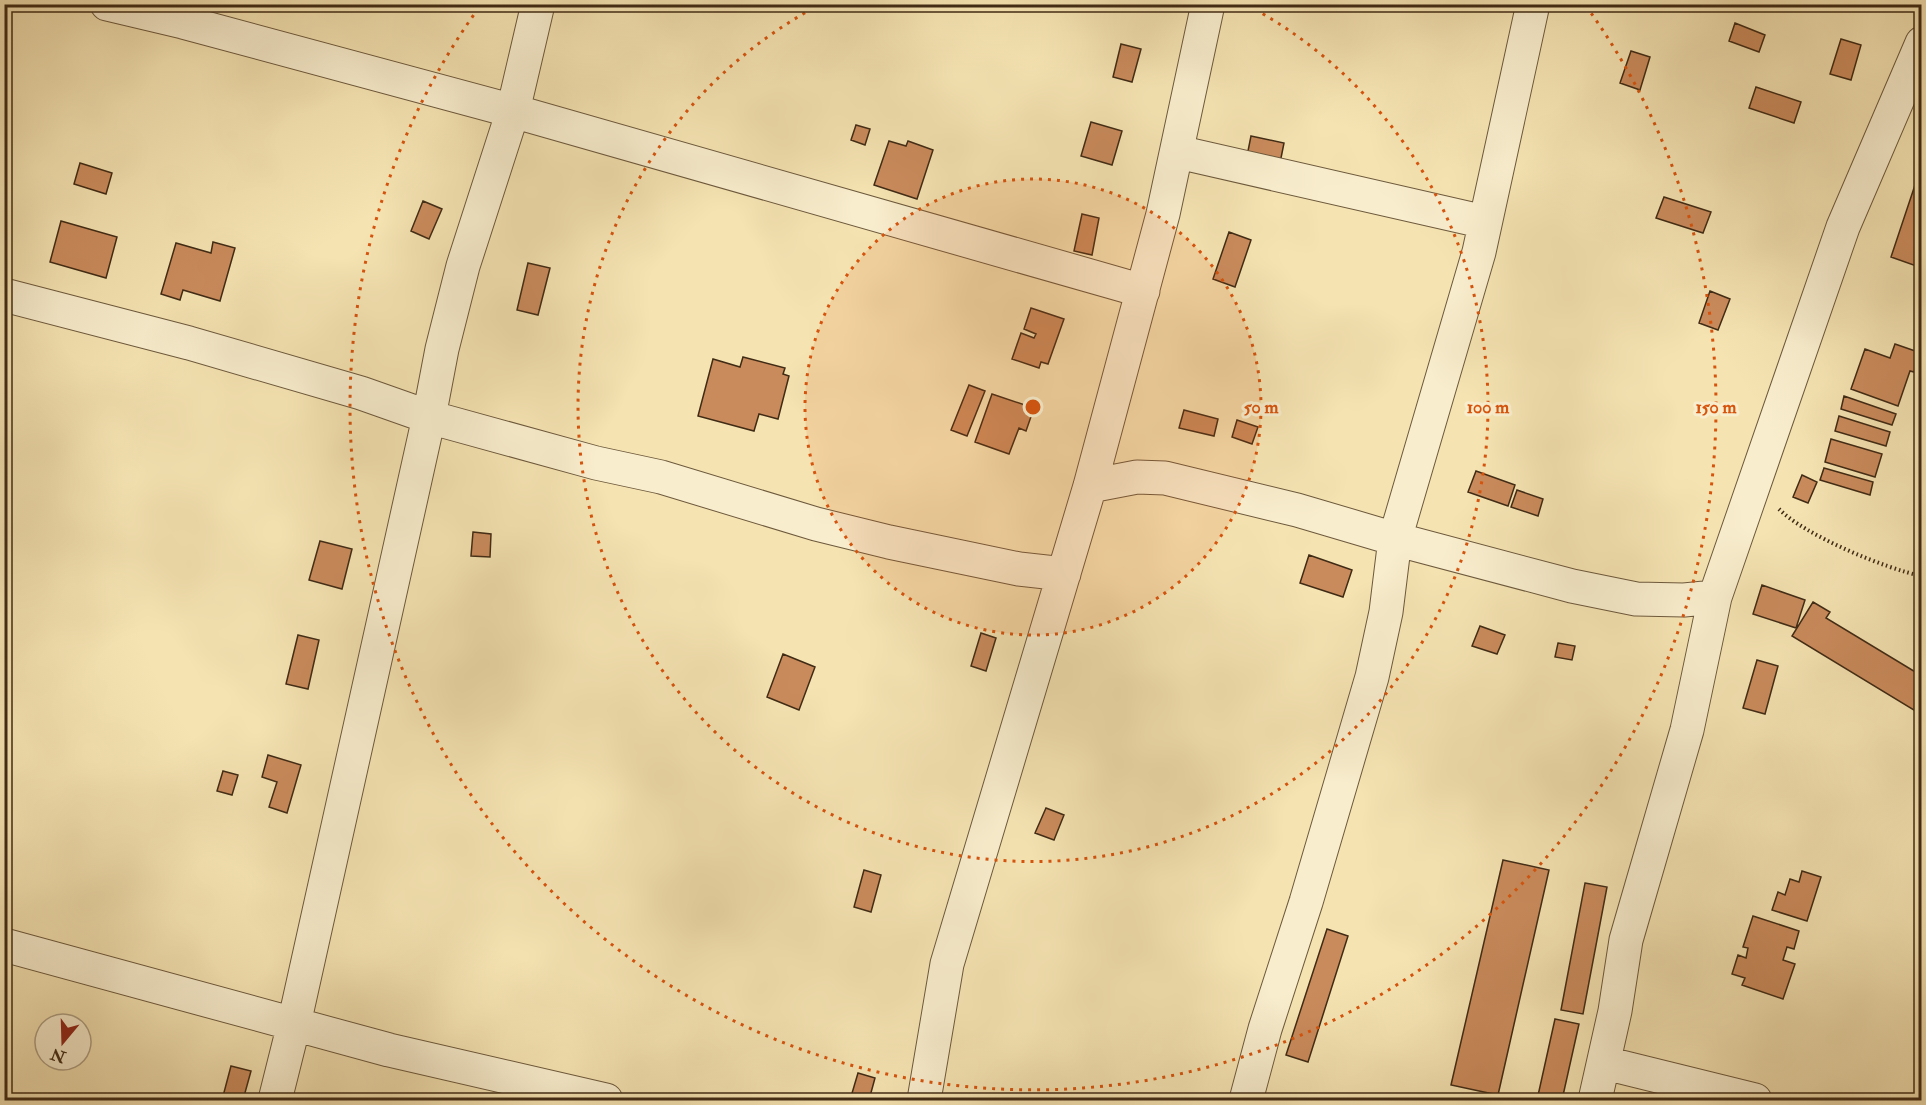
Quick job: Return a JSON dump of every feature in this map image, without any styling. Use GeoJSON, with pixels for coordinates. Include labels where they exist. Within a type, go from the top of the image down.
{"type":"FeatureCollection","features":[{"type":"Feature","properties":{"kind":"street"},"geometry":{"type":"LineString","coordinates":[[107,4],[186,13],[513,111],[1143,291]]}},
{"type":"Feature","properties":{"kind":"street"},"geometry":{"type":"LineString","coordinates":[[275,1101],[429,417],[442,349],[463,266],[513,111],[538,4]]}},
{"type":"Feature","properties":{"kind":"street"},"geometry":{"type":"LineString","coordinates":[[924,1101],[947,964],[1090,486],[1178,152],[1208,4]]}},
{"type":"Feature","properties":{"kind":"street"},"geometry":{"type":"LineString","coordinates":[[1246,1101],[1265,1029],[1306,902],[1372,677],[1386,612],[1395,539],[1479,252],[1533,4]]}},
{"type":"Feature","properties":{"kind":"street"},"geometry":{"type":"LineString","coordinates":[[1595,1101],[1605,1064],[1626,940],[1687,730],[1715,597],[1843,227],[1922,43]]}},
{"type":"Feature","properties":{"kind":"street"},"geometry":{"type":"LineString","coordinates":[[1178,152],[1485,222]]}},
{"type":"Feature","properties":{"kind":"street"},"geometry":{"type":"LineString","coordinates":[[4,295],[189,343],[361,393],[429,417],[596,463],[661,477],[816,524],[1019,569],[1064,574]]}},
{"type":"Feature","properties":{"kind":"street"},"geometry":{"type":"LineString","coordinates":[[1090,486],[1137,477],[1165,478],[1298,510],[1395,539],[1572,586],[1636,599],[1684,600],[1715,597]]}},
{"type":"Feature","properties":{"kind":"street"},"geometry":{"type":"LineString","coordinates":[[4,945],[389,1050],[606,1101]]}},
{"type":"Feature","properties":{"kind":"street"},"geometry":{"type":"LineString","coordinates":[[1605,1064],[1755,1101]]}},
{"type":"Feature","properties":{"kind":"path"},"geometry":{"type":"LineString","coordinates":[[1758,477],[1770,500],[1786,516],[1809,530],[1872,560],[1922,576]]}},
{"type":"Feature","properties":{"kind":"building"},"geometry":{"type":"Polygon","coordinates":[[[1735,23],[1765,35],[1759,52],[1729,41],[1735,23]]]}},
{"type":"Feature","properties":{"kind":"building"},"geometry":{"type":"Polygon","coordinates":[[[1841,39],[1861,45],[1851,80],[1830,74],[1841,39]]]}},
{"type":"Feature","properties":{"kind":"building"},"geometry":{"type":"Polygon","coordinates":[[[1121,44],[1141,49],[1132,82],[1113,77],[1121,44]]]}},
{"type":"Feature","properties":{"kind":"building"},"geometry":{"type":"Polygon","coordinates":[[[1631,51],[1650,57],[1640,90],[1620,83],[1631,51]]]}},
{"type":"Feature","properties":{"kind":"building"},"geometry":{"type":"Polygon","coordinates":[[[1756,87],[1801,102],[1794,123],[1749,108],[1756,87]]]}},
{"type":"Feature","properties":{"kind":"building"},"geometry":{"type":"Polygon","coordinates":[[[1091,122],[1122,131],[1112,165],[1081,156],[1091,122]]]}},
{"type":"Feature","properties":{"kind":"building"},"geometry":{"type":"Polygon","coordinates":[[[856,125],[870,129],[865,145],[851,140],[856,125]]]}},
{"type":"Feature","properties":{"kind":"building"},"geometry":{"type":"Polygon","coordinates":[[[1251,136],[1284,143],[1280,163],[1247,156],[1251,136]]]}},
{"type":"Feature","properties":{"kind":"building"},"geometry":{"type":"Polygon","coordinates":[[[889,141],[906,146],[908,141],[933,150],[917,199],[874,185],[889,141]]]}},
{"type":"Feature","properties":{"kind":"building"},"geometry":{"type":"Polygon","coordinates":[[[80,163],[112,173],[106,194],[74,184],[80,163]]]}},
{"type":"Feature","properties":{"kind":"building"},"geometry":{"type":"Polygon","coordinates":[[[1922,164],[1922,268],[1891,257],[1922,164]]]}},
{"type":"Feature","properties":{"kind":"building"},"geometry":{"type":"Polygon","coordinates":[[[1664,197],[1711,212],[1703,233],[1656,218],[1664,197]]]}},
{"type":"Feature","properties":{"kind":"building"},"geometry":{"type":"Polygon","coordinates":[[[423,201],[442,209],[429,239],[411,231],[423,201]]]}},
{"type":"Feature","properties":{"kind":"building"},"geometry":{"type":"Polygon","coordinates":[[[1082,214],[1099,218],[1092,255],[1074,251],[1082,214]]]}},
{"type":"Feature","properties":{"kind":"building"},"geometry":{"type":"Polygon","coordinates":[[[61,221],[117,237],[106,278],[50,262],[61,221]]]}},
{"type":"Feature","properties":{"kind":"building"},"geometry":{"type":"Polygon","coordinates":[[[1229,232],[1251,240],[1235,287],[1213,279],[1229,232]]]}},
{"type":"Feature","properties":{"kind":"building"},"geometry":{"type":"Polygon","coordinates":[[[213,242],[235,248],[220,301],[183,290],[180,300],[161,294],[176,243],[211,253],[213,242]]]}},
{"type":"Feature","properties":{"kind":"building"},"geometry":{"type":"Polygon","coordinates":[[[528,263],[550,268],[538,315],[517,310],[528,263]]]}},
{"type":"Feature","properties":{"kind":"building"},"geometry":{"type":"Polygon","coordinates":[[[1710,291],[1730,299],[1718,330],[1699,323],[1710,291]]]}},
{"type":"Feature","properties":{"kind":"building"},"geometry":{"type":"Polygon","coordinates":[[[1031,308],[1064,319],[1048,364],[1041,362],[1039,368],[1012,359],[1021,333],[1034,338],[1036,334],[1024,329],[1031,308]]]}},
{"type":"Feature","properties":{"kind":"building"},"geometry":{"type":"Polygon","coordinates":[[[1895,344],[1921,353],[1914,372],[1910,371],[1898,406],[1851,389],[1865,349],[1890,358],[1895,344]]]}},
{"type":"Feature","properties":{"kind":"building"},"geometry":{"type":"Polygon","coordinates":[[[743,357],[785,368],[783,374],[789,376],[778,419],[759,414],[754,431],[698,416],[713,359],[740,367],[743,357]]]}},
{"type":"Feature","properties":{"kind":"building"},"geometry":{"type":"Polygon","coordinates":[[[969,385],[985,391],[967,436],[951,430],[969,385]]]}},
{"type":"Feature","properties":{"kind":"building"},"geometry":{"type":"Polygon","coordinates":[[[992,394],[1034,408],[1026,431],[1019,428],[1009,454],[975,442],[992,394]]]}},
{"type":"Feature","properties":{"kind":"building"},"geometry":{"type":"Polygon","coordinates":[[[1844,396],[1896,414],[1892,425],[1841,409],[1844,396]]]}},
{"type":"Feature","properties":{"kind":"building"},"geometry":{"type":"Polygon","coordinates":[[[1184,410],[1218,419],[1214,436],[1179,428],[1184,410]]]}},
{"type":"Feature","properties":{"kind":"building"},"geometry":{"type":"Polygon","coordinates":[[[1839,416],[1890,432],[1886,446],[1835,431],[1839,416]]]}},
{"type":"Feature","properties":{"kind":"building"},"geometry":{"type":"Polygon","coordinates":[[[1237,420],[1258,427],[1252,444],[1232,437],[1237,420]]]}},
{"type":"Feature","properties":{"kind":"building"},"geometry":{"type":"Polygon","coordinates":[[[1831,439],[1882,454],[1875,477],[1825,462],[1831,439]]]}},
{"type":"Feature","properties":{"kind":"building"},"geometry":{"type":"Polygon","coordinates":[[[1824,468],[1873,482],[1870,495],[1820,480],[1824,468]]]}},
{"type":"Feature","properties":{"kind":"building"},"geometry":{"type":"Polygon","coordinates":[[[1476,471],[1515,485],[1508,506],[1468,492],[1476,471]]]}},
{"type":"Feature","properties":{"kind":"building"},"geometry":{"type":"Polygon","coordinates":[[[1802,475],[1817,482],[1808,503],[1793,497],[1802,475]]]}},
{"type":"Feature","properties":{"kind":"building"},"geometry":{"type":"Polygon","coordinates":[[[1517,490],[1543,499],[1538,516],[1511,507],[1517,490]]]}},
{"type":"Feature","properties":{"kind":"building"},"geometry":{"type":"Polygon","coordinates":[[[473,532],[491,534],[490,557],[471,556],[473,532]]]}},
{"type":"Feature","properties":{"kind":"building"},"geometry":{"type":"Polygon","coordinates":[[[320,541],[352,549],[342,589],[309,580],[320,541]]]}},
{"type":"Feature","properties":{"kind":"building"},"geometry":{"type":"Polygon","coordinates":[[[1309,555],[1352,570],[1343,597],[1300,583],[1309,555]]]}},
{"type":"Feature","properties":{"kind":"building"},"geometry":{"type":"Polygon","coordinates":[[[1762,585],[1805,600],[1796,628],[1753,614],[1762,585]]]}},
{"type":"Feature","properties":{"kind":"building"},"geometry":{"type":"Polygon","coordinates":[[[1813,602],[1830,612],[1826,618],[1922,676],[1922,715],[1792,636],[1813,602]]]}},
{"type":"Feature","properties":{"kind":"building"},"geometry":{"type":"Polygon","coordinates":[[[1480,626],[1505,635],[1497,654],[1472,646],[1480,626]]]}},
{"type":"Feature","properties":{"kind":"building"},"geometry":{"type":"Polygon","coordinates":[[[981,633],[996,638],[986,671],[971,666],[981,633]]]}},
{"type":"Feature","properties":{"kind":"building"},"geometry":{"type":"Polygon","coordinates":[[[298,635],[319,640],[308,689],[286,684],[298,635]]]}},
{"type":"Feature","properties":{"kind":"building"},"geometry":{"type":"Polygon","coordinates":[[[1558,643],[1575,646],[1572,660],[1555,657],[1558,643]]]}},
{"type":"Feature","properties":{"kind":"building"},"geometry":{"type":"Polygon","coordinates":[[[783,654],[815,667],[799,710],[767,697],[783,654]]]}},
{"type":"Feature","properties":{"kind":"building"},"geometry":{"type":"Polygon","coordinates":[[[1757,660],[1778,666],[1765,714],[1743,708],[1757,660]]]}},
{"type":"Feature","properties":{"kind":"building"},"geometry":{"type":"Polygon","coordinates":[[[268,755],[301,765],[287,813],[269,807],[277,782],[262,777],[268,755]]]}},
{"type":"Feature","properties":{"kind":"building"},"geometry":{"type":"Polygon","coordinates":[[[223,771],[238,775],[232,795],[217,791],[223,771]]]}},
{"type":"Feature","properties":{"kind":"building"},"geometry":{"type":"Polygon","coordinates":[[[1046,808],[1064,815],[1054,840],[1035,833],[1046,808]]]}},
{"type":"Feature","properties":{"kind":"building"},"geometry":{"type":"Polygon","coordinates":[[[1503,860],[1549,870],[1498,1095],[1451,1085],[1503,860]]]}},
{"type":"Feature","properties":{"kind":"building"},"geometry":{"type":"Polygon","coordinates":[[[864,870],[881,875],[871,912],[854,907],[864,870]]]}},
{"type":"Feature","properties":{"kind":"building"},"geometry":{"type":"Polygon","coordinates":[[[1802,871],[1821,877],[1807,921],[1772,910],[1778,892],[1785,895],[1790,879],[1799,882],[1802,871]]]}},
{"type":"Feature","properties":{"kind":"building"},"geometry":{"type":"Polygon","coordinates":[[[1585,883],[1607,887],[1583,1014],[1561,1010],[1585,883]]]}},
{"type":"Feature","properties":{"kind":"building"},"geometry":{"type":"Polygon","coordinates":[[[1753,916],[1799,931],[1794,949],[1787,947],[1783,960],[1795,964],[1783,999],[1742,985],[1745,978],[1732,974],[1738,955],[1746,958],[1748,948],[1743,947],[1753,916]]]}},
{"type":"Feature","properties":{"kind":"building"},"geometry":{"type":"Polygon","coordinates":[[[1327,929],[1348,936],[1308,1062],[1286,1055],[1327,929]]]}},
{"type":"Feature","properties":{"kind":"building"},"geometry":{"type":"Polygon","coordinates":[[[1555,1019],[1579,1024],[1562,1100],[1537,1100],[1555,1019]]]}},
{"type":"Feature","properties":{"kind":"building"},"geometry":{"type":"Polygon","coordinates":[[[231,1066],[251,1071],[243,1100],[222,1100],[231,1066]]]}},
{"type":"Feature","properties":{"kind":"building"},"geometry":{"type":"Polygon","coordinates":[[[858,1073],[875,1078],[869,1100],[850,1100],[858,1073]]]}}]}
